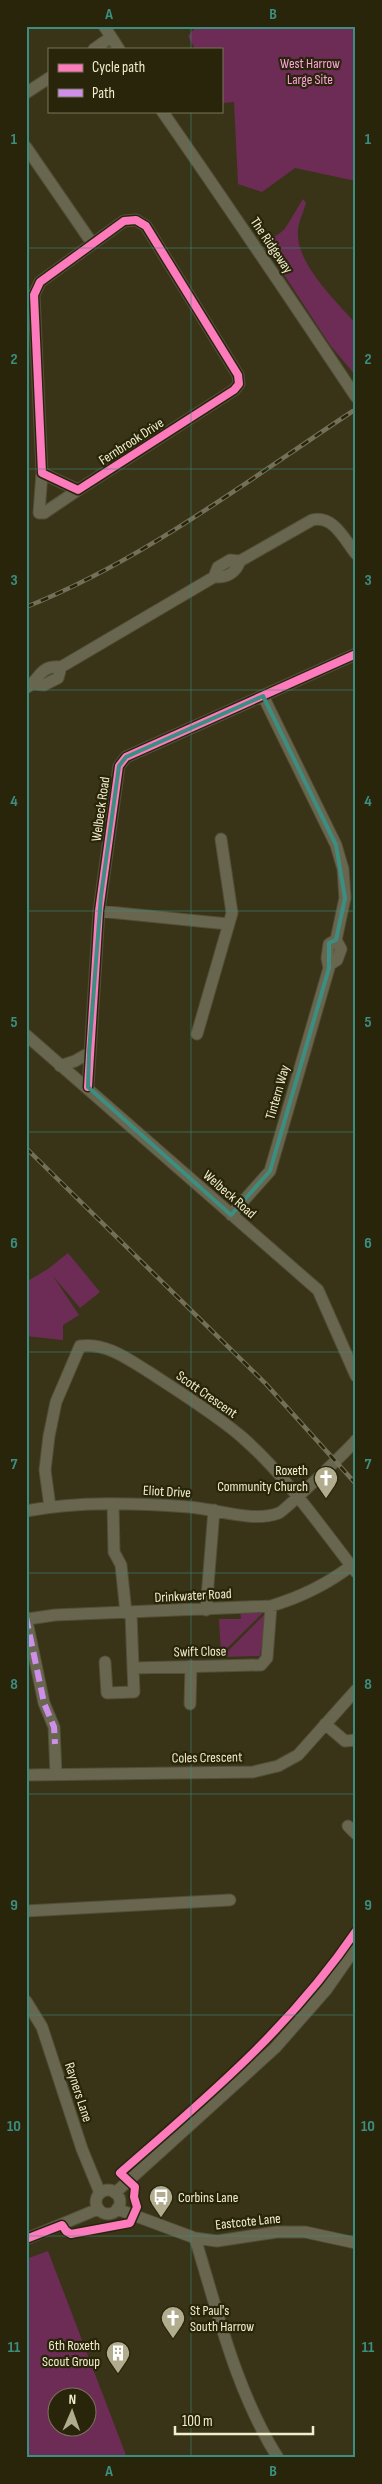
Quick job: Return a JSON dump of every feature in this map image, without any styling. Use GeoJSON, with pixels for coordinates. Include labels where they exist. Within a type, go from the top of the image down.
{"type":"FeatureCollection","features":[{"type":"Feature","properties":{"kind":"street"},"geometry":{"type":"LineString","coordinates":[[104,26],[118,48]]}},
{"type":"Feature","properties":{"kind":"street"},"geometry":{"type":"LineString","coordinates":[[95,48],[111,37]]}},
{"type":"Feature","properties":{"kind":"street"},"geometry":{"type":"LineString","coordinates":[[26,93],[48,79]]}},
{"type":"Feature","properties":{"kind":"street","name":"The Ridgeway"},"geometry":{"type":"LineString","coordinates":[[163,112],[220,198],[255,245],[356,397]]}},
{"type":"Feature","properties":{"kind":"street"},"geometry":{"type":"LineString","coordinates":[[26,147],[92,243]]}},
{"type":"Feature","properties":{"kind":"street","name":"Fernbrook Drive"},"geometry":{"type":"LineString","coordinates":[[124,220],[136,220],[146,226],[238,375],[238,384],[234,390],[44,513],[39,513],[42,473],[34,295],[40,282],[92,243],[124,220]]}},
{"type":"Feature","properties":{"kind":"street"},"geometry":{"type":"LineString","coordinates":[[42,473],[78,490]]}},
{"type":"Feature","properties":{"kind":"street"},"geometry":{"type":"LineString","coordinates":[[30,686],[44,685],[58,678],[61,667],[214,577],[225,578],[236,571],[240,562],[312,520],[321,518],[330,521],[356,554]]}},
{"type":"Feature","properties":{"kind":"street","name":"Welbeck Road"},"geometry":{"type":"LineString","coordinates":[[356,654],[314,671],[263,696],[126,757],[119,766],[99,911],[88,1087],[318,1290],[356,1376]]}},
{"type":"Feature","properties":{"kind":"street","name":"Tintern Way"},"geometry":{"type":"LineString","coordinates":[[231,1215],[270,1171],[329,965],[337,960],[341,949],[336,940],[345,898],[343,869],[336,845],[263,696]]}},
{"type":"Feature","properties":{"kind":"street"},"geometry":{"type":"LineString","coordinates":[[196,1034],[232,904],[221,839]]}},
{"type":"Feature","properties":{"kind":"street"},"geometry":{"type":"LineString","coordinates":[[99,911],[228,924]]}},
{"type":"Feature","properties":{"kind":"street"},"geometry":{"type":"LineString","coordinates":[[26,1035],[60,1066],[88,1087]]}},
{"type":"Feature","properties":{"kind":"street"},"geometry":{"type":"LineString","coordinates":[[60,1066],[75,1061],[89,1053]]}},
{"type":"Feature","properties":{"kind":"street","name":"Scott Crescent"},"geometry":{"type":"LineString","coordinates":[[50,1507],[45,1470],[56,1402],[80,1346],[93,1344],[110,1350],[164,1382],[243,1438],[298,1496]]}},
{"type":"Feature","properties":{"kind":"street"},"geometry":{"type":"LineString","coordinates":[[353,1569],[298,1496],[356,1440]]}},
{"type":"Feature","properties":{"kind":"street","name":"Eliot Drive"},"geometry":{"type":"LineString","coordinates":[[26,1511],[50,1507],[113,1504],[189,1507],[263,1517],[281,1512],[298,1496]]}},
{"type":"Feature","properties":{"kind":"street"},"geometry":{"type":"LineString","coordinates":[[105,1662],[106,1693],[134,1692],[134,1668],[129,1613],[121,1565],[114,1552],[113,1504]]}},
{"type":"Feature","properties":{"kind":"street"},"geometry":{"type":"LineString","coordinates":[[206,1610],[214,1510]]}},
{"type":"Feature","properties":{"kind":"street","name":"Drinkwater Road"},"geometry":{"type":"LineString","coordinates":[[27,1618],[56,1615],[271,1606],[293,1599],[327,1584],[353,1569]]}},
{"type":"Feature","properties":{"kind":"street","name":"Swift Close"},"geometry":{"type":"LineString","coordinates":[[134,1668],[261,1665],[267,1658],[271,1606]]}},
{"type":"Feature","properties":{"kind":"street"},"geometry":{"type":"LineString","coordinates":[[27,1618],[30,1644],[34,1650],[44,1703],[54,1727],[56,1774]]}},
{"type":"Feature","properties":{"kind":"street"},"geometry":{"type":"LineString","coordinates":[[190,1704],[191,1666]]}},
{"type":"Feature","properties":{"kind":"street","name":"Coles Crescent"},"geometry":{"type":"LineString","coordinates":[[26,1775],[253,1772],[278,1766],[298,1754],[356,1690]]}},
{"type":"Feature","properties":{"kind":"street"},"geometry":{"type":"LineString","coordinates":[[325,1724],[345,1741],[356,1740]]}},
{"type":"Feature","properties":{"kind":"street"},"geometry":{"type":"LineString","coordinates":[[26,1911],[230,1900]]}},
{"type":"Feature","properties":{"kind":"street"},"geometry":{"type":"LineString","coordinates":[[115,2193],[275,2048],[326,1990],[356,1947]]}},
{"type":"Feature","properties":{"kind":"street","name":"Rayners Lane"},"geometry":{"type":"LineString","coordinates":[[26,2002],[42,2027],[82,2149],[100,2193]]}},
{"type":"Feature","properties":{"kind":"street"},"geometry":{"type":"LineString","coordinates":[[98,2209],[96,2201],[100,2193],[109,2190],[115,2193],[119,2199],[117,2209]]}},
{"type":"Feature","properties":{"kind":"street","name":"Eastcote Lane"},"geometry":{"type":"LineString","coordinates":[[26,2239],[98,2209],[108,2214],[117,2209],[195,2238],[217,2241],[277,2232],[305,2232],[356,2243]]}},
{"type":"Feature","properties":{"kind":"street"},"geometry":{"type":"LineString","coordinates":[[195,2238],[236,2373],[278,2458]]}},
{"type":"Feature","properties":{"kind":"highlighted area"},"geometry":{"type":"Polygon","coordinates":[[[263,696],[336,845],[345,898],[336,940],[329,943],[329,968],[270,1171],[231,1215],[88,1087],[101,896],[119,766],[126,757],[263,696]]]}},
{"type":"Feature","properties":{"kind":"green space","name":"West Harrow Large Site"},"geometry":{"type":"Polygon","coordinates":[[[197,26],[356,26],[356,181],[295,168],[262,192],[238,184],[234,102],[222,102],[222,48],[194,48],[188,36],[197,26]]]}},
{"type":"Feature","properties":{"kind":"green space"},"geometry":{"type":"Polygon","coordinates":[[[303,199],[306,203],[298,229],[299,242],[309,267],[318,280],[356,324],[356,376],[330,345],[268,250],[273,238],[286,227],[303,199]]]}},
{"type":"Feature","properties":{"kind":"green space"},"geometry":{"type":"Polygon","coordinates":[[[68,1253],[100,1292],[80,1308],[53,1276],[79,1315],[63,1325],[63,1340],[26,1336],[26,1282],[48,1269],[68,1253]]]}},
{"type":"Feature","properties":{"kind":"green space"},"geometry":{"type":"Polygon","coordinates":[[[240,1610],[266,1610],[221,1654],[219,1619],[241,1619],[240,1610]]]}},
{"type":"Feature","properties":{"kind":"green space"},"geometry":{"type":"Polygon","coordinates":[[[266,1613],[260,1656],[222,1657],[266,1613]]]}},
{"type":"Feature","properties":{"kind":"green space"},"geometry":{"type":"Polygon","coordinates":[[[48,2251],[127,2458],[29,2458],[26,2452],[26,2259],[48,2251]]]}},
{"type":"Feature","properties":{"kind":"railway"},"geometry":{"type":"LineString","coordinates":[[26,607],[70,588],[154,543],[353,411]]}},
{"type":"Feature","properties":{"kind":"railway"},"geometry":{"type":"LineString","coordinates":[[26,1148],[266,1384],[356,1484]]}},
{"type":"Feature","properties":{"kind":"marked path"},"geometry":{"type":"LineString","coordinates":[[26,1617],[44,1703],[54,1727],[55,1744]]}},
{"type":"Feature","properties":{"kind":"cycle path"},"geometry":{"type":"LineString","coordinates":[[136,220],[146,226],[238,375],[239,384],[234,390],[78,490],[42,473],[34,295],[40,282],[124,221],[136,220]]}},
{"type":"Feature","properties":{"kind":"cycle path"},"geometry":{"type":"LineString","coordinates":[[88,1087],[99,911],[119,766],[126,757],[356,654]]}},
{"type":"Feature","properties":{"kind":"cycle path"},"geometry":{"type":"LineString","coordinates":[[26,2239],[62,2225],[71,2234],[130,2223],[137,2207],[134,2197],[135,2187],[120,2173],[216,2089],[246,2060],[304,1999],[356,1931]]}},
{"type":"Feature","properties":{"kind":"place","name":"Roxeth Community Church"},"geometry":{"type":"Point","coordinates":[326,1499]}},
{"type":"Feature","properties":{"kind":"place","name":"Corbins Lane"},"geometry":{"type":"Point","coordinates":[161,2218]}},
{"type":"Feature","properties":{"kind":"place","name":"St Paul's South Harrow"},"geometry":{"type":"Point","coordinates":[173,2339]}},
{"type":"Feature","properties":{"kind":"place","name":"6th Roxeth Scout Group"},"geometry":{"type":"Point","coordinates":[118,2374]}}]}
